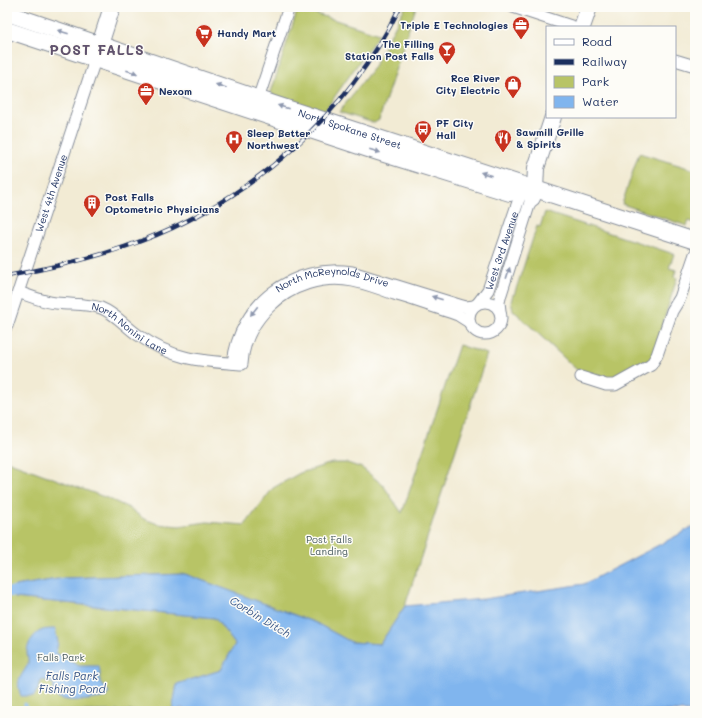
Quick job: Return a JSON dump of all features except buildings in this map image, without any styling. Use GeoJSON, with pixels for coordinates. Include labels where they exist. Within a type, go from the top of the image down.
{"type":"FeatureCollection","features":[{"type":"Feature","properties":{"kind":"main road"},"geometry":{"type":"LineString","coordinates":[[95,60],[112,7]]}},
{"type":"Feature","properties":{"kind":"main road"},"geometry":{"type":"LineString","coordinates":[[582,26],[589,7]]}},
{"type":"Feature","properties":{"kind":"main road","name":"North Spokane Street"},"geometry":{"type":"LineString","coordinates":[[7,13],[100,44],[256,105]]}},
{"type":"Feature","properties":{"kind":"main road","name":"North Spokane Street"},"geometry":{"type":"LineString","coordinates":[[7,30],[95,60],[256,105],[528,192],[695,241]]}},
{"type":"Feature","properties":{"kind":"main road"},"geometry":{"type":"LineString","coordinates":[[528,192],[553,118]]}},
{"type":"Feature","properties":{"kind":"main road","name":"North Spokane Street"},"geometry":{"type":"LineString","coordinates":[[528,192],[695,253]]}},
{"type":"Feature","properties":{"kind":"street"},"geometry":{"type":"LineString","coordinates":[[256,105],[289,7]]}},
{"type":"Feature","properties":{"kind":"street"},"geometry":{"type":"LineString","coordinates":[[513,7],[571,26]]}},
{"type":"Feature","properties":{"kind":"street","name":"West 4th Avenue"},"geometry":{"type":"LineString","coordinates":[[7,326],[95,60]]}},
{"type":"Feature","properties":{"kind":"street"},"geometry":{"type":"LineString","coordinates":[[676,60],[695,66]]}},
{"type":"Feature","properties":{"kind":"street","name":"West 3rd Avenue"},"geometry":{"type":"LineString","coordinates":[[476,305],[484,297],[488,290],[528,192]]}},
{"type":"Feature","properties":{"kind":"street","name":"West 3rd Avenue"},"geometry":{"type":"LineString","coordinates":[[500,310],[499,302],[528,192]]}},
{"type":"Feature","properties":{"kind":"street"},"geometry":{"type":"LineString","coordinates":[[581,377],[606,385],[615,385],[648,368],[654,362],[670,317],[681,295],[695,253]]}},
{"type":"Feature","properties":{"kind":"street","name":"North McReynolds Drive"},"geometry":{"type":"LineString","coordinates":[[238,363],[236,345],[246,322],[254,310],[267,296],[278,288],[294,279],[311,273],[336,270],[352,272],[459,305],[469,307],[476,305]]}},
{"type":"Feature","properties":{"kind":"street","name":"North McReynolds Drive"},"geometry":{"type":"LineString","coordinates":[[238,363],[256,322],[266,309],[287,292],[308,283],[322,280],[338,279],[359,282],[458,315],[469,322]]}},
{"type":"Feature","properties":{"kind":"street","name":"North Nonini Lane"},"geometry":{"type":"LineString","coordinates":[[18,292],[51,302],[96,307],[114,315],[141,337],[170,353],[185,358],[202,361],[238,363]]}},
{"type":"Feature","properties":{"kind":"street"},"geometry":{"type":"LineString","coordinates":[[485,302],[492,303],[500,310],[502,318],[500,326],[495,332],[486,335],[477,333],[470,326],[469,313],[476,305],[485,302]]}},
{"type":"Feature","properties":{"kind":"green space"},"geometry":{"type":"Polygon","coordinates":[[[405,7],[416,7],[379,120],[374,123],[339,112],[373,68],[405,7]]]}},
{"type":"Feature","properties":{"kind":"green space"},"geometry":{"type":"Polygon","coordinates":[[[298,8],[379,34],[321,116],[274,97],[271,92],[298,8]]]}},
{"type":"Feature","properties":{"kind":"green space"},"geometry":{"type":"Polygon","coordinates":[[[639,153],[695,170],[695,223],[689,221],[687,226],[622,204],[639,153]]]}},
{"type":"Feature","properties":{"kind":"green space"},"geometry":{"type":"Polygon","coordinates":[[[545,212],[674,254],[669,268],[676,270],[674,277],[677,278],[653,355],[651,359],[616,380],[609,380],[577,370],[513,310],[511,302],[513,294],[514,295],[537,226],[540,227],[545,212]]]}},
{"type":"Feature","properties":{"kind":"green space","name":"Post Falls Landing"},"geometry":{"type":"Polygon","coordinates":[[[459,345],[487,354],[405,606],[380,644],[351,642],[316,623],[185,574],[64,578],[15,586],[15,598],[215,618],[235,644],[221,670],[177,684],[173,711],[7,711],[7,461],[107,498],[129,508],[144,519],[158,524],[179,526],[207,522],[245,525],[273,488],[300,473],[332,463],[347,463],[362,468],[383,485],[402,513],[459,345]]]}},
{"type":"Feature","properties":{"kind":"water"},"geometry":{"type":"Polygon","coordinates":[[[695,525],[695,711],[183,711],[184,709],[180,708],[179,711],[172,711],[177,684],[221,670],[235,644],[215,618],[15,598],[15,586],[64,578],[185,574],[316,623],[351,642],[380,644],[405,606],[484,599],[584,584],[695,525]]]}},
{"type":"Feature","properties":{"kind":"water","name":"Falls Park Fishing Pond"},"geometry":{"type":"Polygon","coordinates":[[[55,629],[58,642],[56,653],[79,666],[99,666],[100,682],[109,692],[106,697],[65,700],[53,695],[54,684],[44,680],[41,681],[34,696],[21,696],[19,682],[28,664],[27,649],[30,642],[40,631],[55,629]]]}},
{"type":"Feature","properties":{"kind":"waterway","name":"Corbin Ditch"},"geometry":{"type":"LineString","coordinates":[[7,592],[28,592]]}},
{"type":"Feature","properties":{"kind":"waterway"},"geometry":{"type":"LineString","coordinates":[[25,704],[25,711]]}},
{"type":"Feature","properties":{"kind":"railway"},"geometry":{"type":"LineString","coordinates":[[7,276],[75,262],[141,241],[182,223],[222,201],[259,177],[293,148],[325,117],[353,83],[378,46],[400,7]]}},
{"type":"Feature","properties":{"kind":"place","name":"Triple E Technologies"},"geometry":{"type":"Point","coordinates":[521,40]}},
{"type":"Feature","properties":{"kind":"place","name":"Handy Mart"},"geometry":{"type":"Point","coordinates":[204,48]}},
{"type":"Feature","properties":{"kind":"place","name":"The Filling Station Post Falls"},"geometry":{"type":"Point","coordinates":[447,65]}},
{"type":"Feature","properties":{"kind":"place","name":"Rce River City Electric"},"geometry":{"type":"Point","coordinates":[513,99]}},
{"type":"Feature","properties":{"kind":"place","name":"Nexom"},"geometry":{"type":"Point","coordinates":[146,106]}},
{"type":"Feature","properties":{"kind":"place","name":"PF City Hall"},"geometry":{"type":"Point","coordinates":[423,144]}},
{"type":"Feature","properties":{"kind":"place","name":"Sawmill Grille & Spirits"},"geometry":{"type":"Point","coordinates":[503,153]}},
{"type":"Feature","properties":{"kind":"place","name":"Sleep Better Northwest"},"geometry":{"type":"Point","coordinates":[234,154]}},
{"type":"Feature","properties":{"kind":"place","name":"Post Falls Optometric Physicians"},"geometry":{"type":"Point","coordinates":[92,218]}},
{"type":"Feature","properties":{"kind":"district","name":"POST FALLS"},"geometry":{"type":"Point","coordinates":[97,50]}},
{"type":"Feature","properties":{"kind":"park label","name":"Falls Park"},"geometry":{"type":"Point","coordinates":[61,657]}}]}
